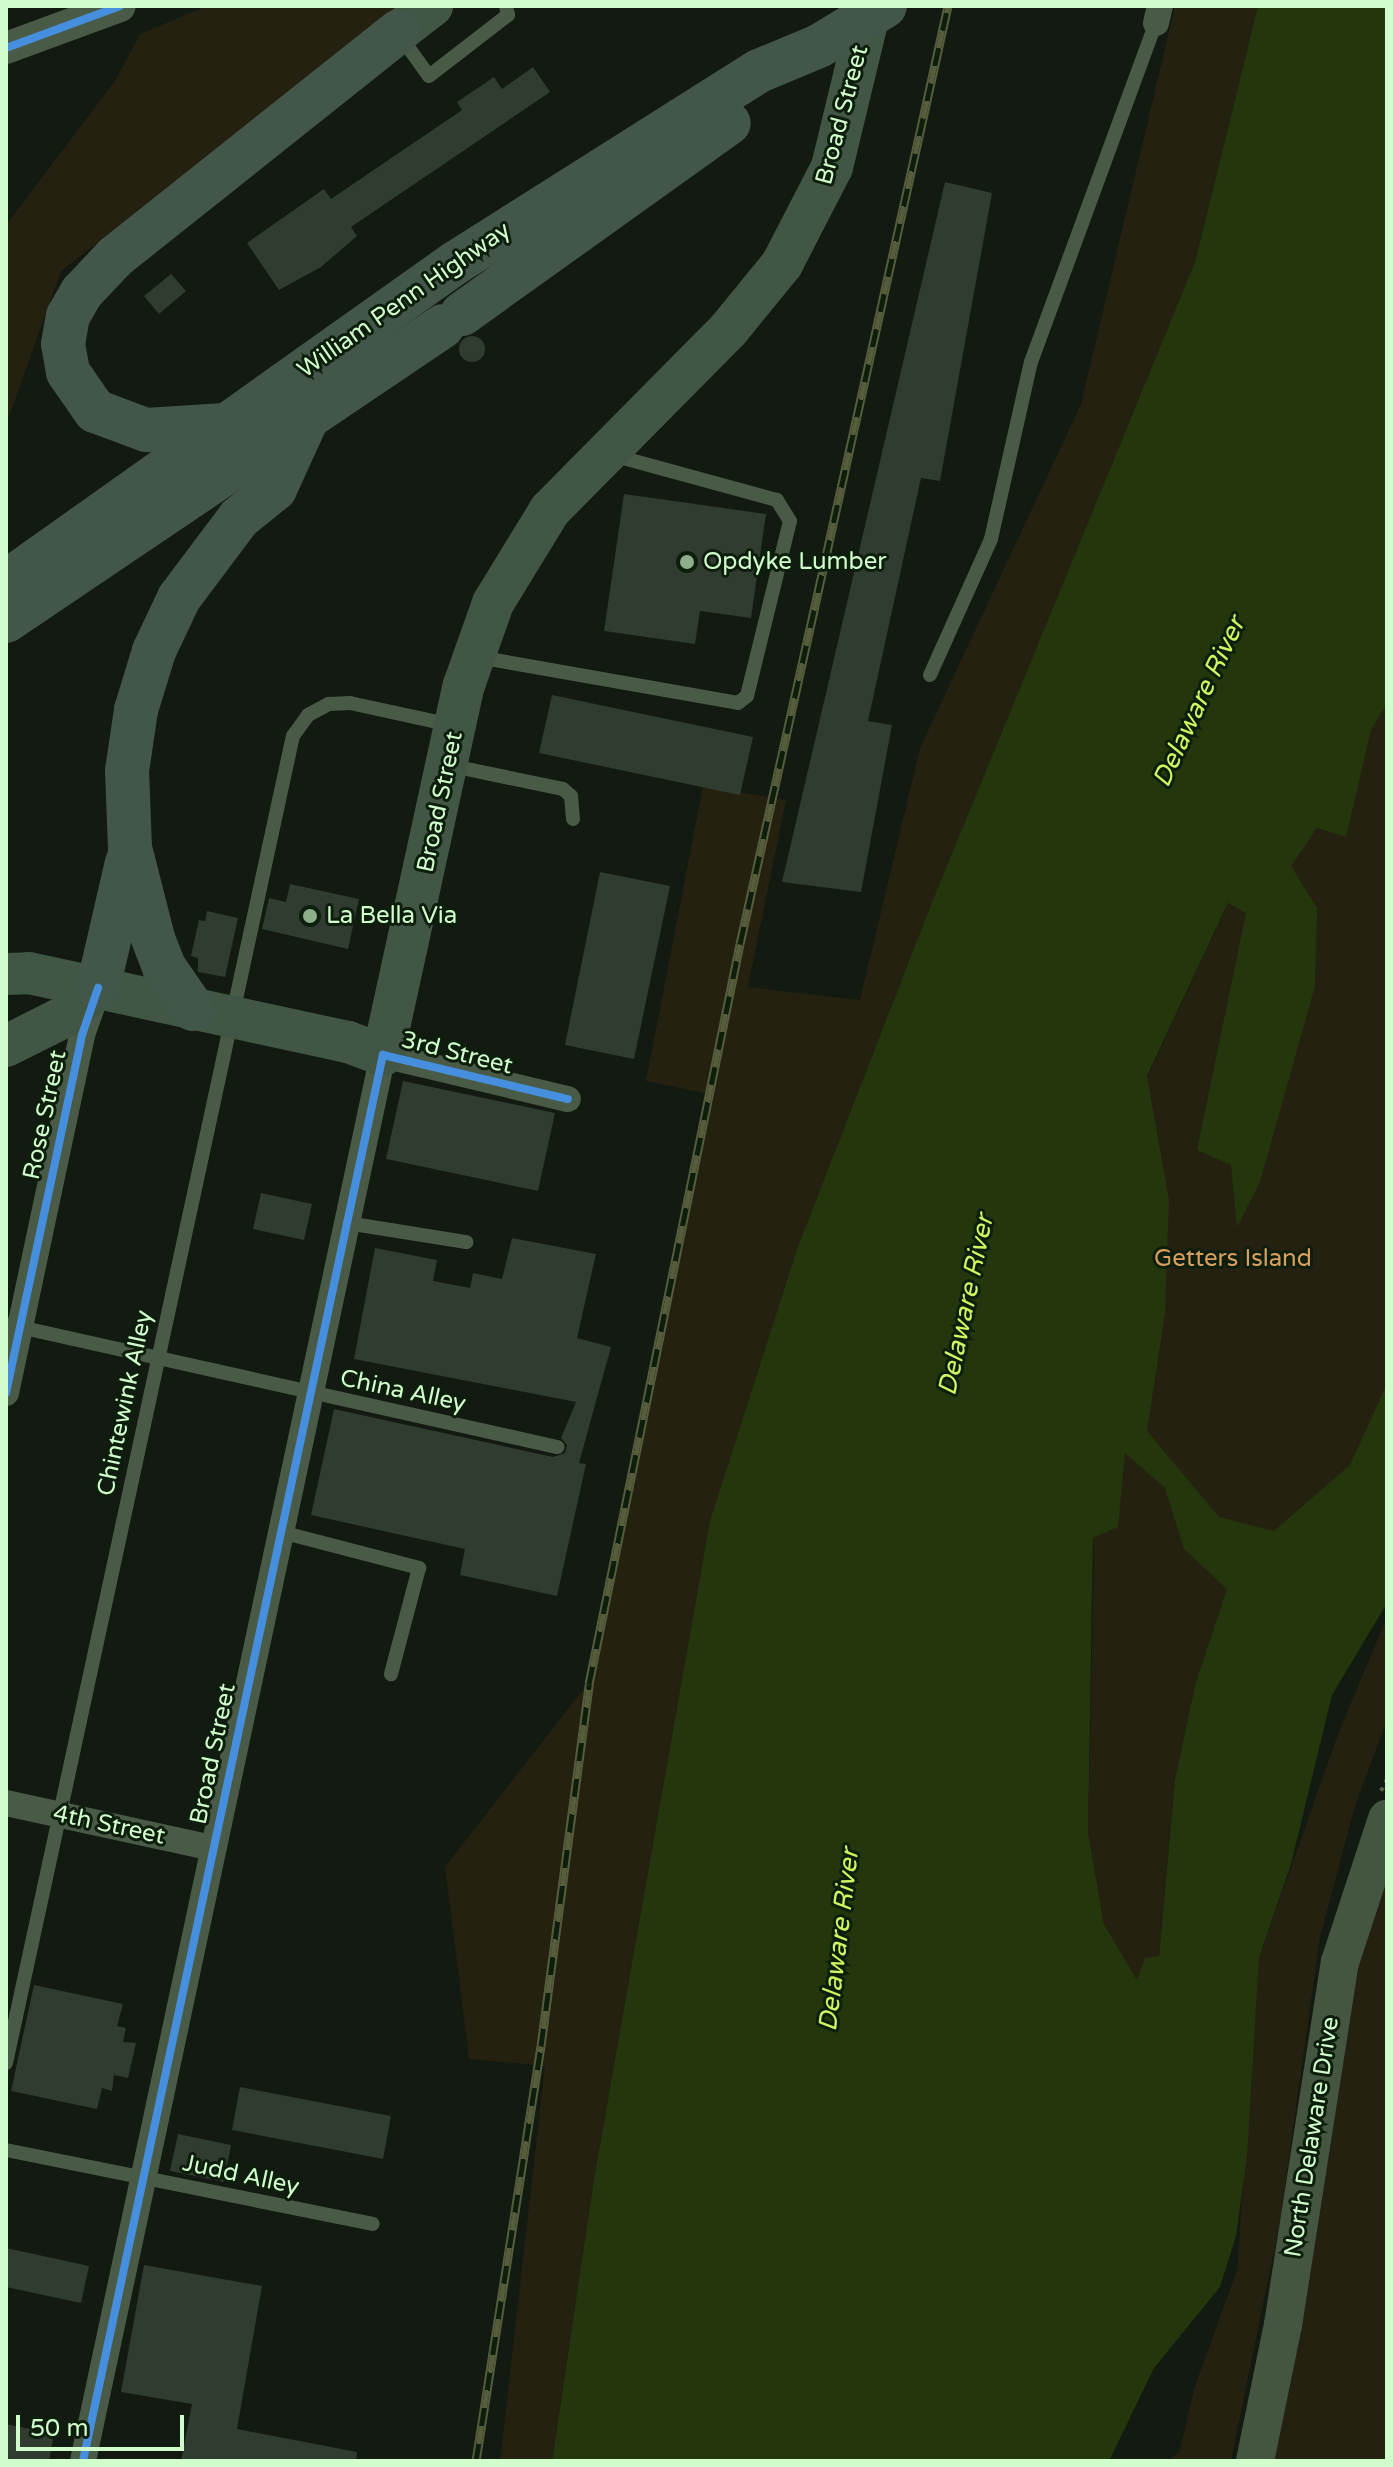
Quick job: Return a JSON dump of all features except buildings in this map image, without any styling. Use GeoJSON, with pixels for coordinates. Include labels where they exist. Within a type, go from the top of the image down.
{"type":"FeatureCollection","features":[{"type":"Feature","properties":{"kind":"highway","name":"William Penn Highway"},"geometry":{"type":"LineString","coordinates":[[6,582],[225,425],[522,220],[759,71],[819,46],[885,6]]}},
{"type":"Feature","properties":{"kind":"highway"},"geometry":{"type":"LineString","coordinates":[[225,425],[146,430],[95,411],[68,372],[63,344],[68,316],[82,292],[115,257],[398,32]]}},
{"type":"Feature","properties":{"kind":"highway","name":"William Penn Highway"},"geometry":{"type":"LineString","coordinates":[[6,621],[452,320],[773,91],[819,46]]}},
{"type":"Feature","properties":{"kind":"highway"},"geometry":{"type":"LineString","coordinates":[[98,988],[130,848],[131,739],[154,651],[179,598],[208,555],[275,489],[309,414]]}},
{"type":"Feature","properties":{"kind":"highway"},"geometry":{"type":"LineString","coordinates":[[130,848],[153,938],[164,967],[213,1013]]}},
{"type":"Feature","properties":{"kind":"main road"},"geometry":{"type":"LineString","coordinates":[[398,32],[432,6]]}},
{"type":"Feature","properties":{"kind":"main road","name":"Broad Street"},"geometry":{"type":"LineString","coordinates":[[383,1055],[473,656],[518,556],[550,510],[744,313],[799,236],[839,144],[871,6]]}},
{"type":"Feature","properties":{"kind":"main road","name":"3rd Street"},"geometry":{"type":"LineString","coordinates":[[6,974],[98,988],[348,1042],[383,1055]]}},
{"type":"Feature","properties":{"kind":"main road"},"geometry":{"type":"LineString","coordinates":[[6,1046],[64,1017],[98,988]]}},
{"type":"Feature","properties":{"kind":"main road","name":"North Delaware Drive"},"geometry":{"type":"LineString","coordinates":[[1255,2461],[1283,2325],[1340,1962],[1387,1819]]}},
{"type":"Feature","properties":{"kind":"street"},"geometry":{"type":"LineString","coordinates":[[6,48],[78,14],[120,6]]}},
{"type":"Feature","properties":{"kind":"street","name":"Rose Street"},"geometry":{"type":"LineString","coordinates":[[6,1393],[13,1325],[82,1035],[98,988]]}},
{"type":"Feature","properties":{"kind":"street","name":"3rd Street"},"geometry":{"type":"LineString","coordinates":[[383,1055],[568,1099]]}},
{"type":"Feature","properties":{"kind":"street","name":"Broad Street"},"geometry":{"type":"LineString","coordinates":[[83,2461],[383,1055]]}},
{"type":"Feature","properties":{"kind":"street","name":"4th Street"},"geometry":{"type":"LineString","coordinates":[[6,1803],[213,1848]]}},
{"type":"Feature","properties":{"kind":"lane"},"geometry":{"type":"LineString","coordinates":[[398,32],[429,76],[508,15],[506,6]]}},
{"type":"Feature","properties":{"kind":"lane"},"geometry":{"type":"LineString","coordinates":[[930,675],[991,539],[1031,362],[1158,15]]}},
{"type":"Feature","properties":{"kind":"lane"},"geometry":{"type":"LineString","coordinates":[[473,656],[738,703],[754,683],[790,521],[777,500],[605,453]]}},
{"type":"Feature","properties":{"kind":"lane","name":"Chintewink Alley"},"geometry":{"type":"LineString","coordinates":[[6,2063],[156,1356],[213,1013],[300,723],[329,704],[350,703],[563,789],[571,796],[573,819]]}},
{"type":"Feature","properties":{"kind":"lane"},"geometry":{"type":"LineString","coordinates":[[347,1223],[466,1242]]}},
{"type":"Feature","properties":{"kind":"lane","name":"China Alley"},"geometry":{"type":"LineString","coordinates":[[13,1325],[557,1447]]}},
{"type":"Feature","properties":{"kind":"lane"},"geometry":{"type":"LineString","coordinates":[[281,1532],[419,1568],[391,1674]]}},
{"type":"Feature","properties":{"kind":"lane","name":"Judd Alley"},"geometry":{"type":"LineString","coordinates":[[6,2150],[373,2224]]}},
{"type":"Feature","properties":{"kind":"green space"},"geometry":{"type":"Polygon","coordinates":[[[207,6],[405,6],[61,271],[6,425],[6,225],[115,81],[140,34],[207,6]]]}},
{"type":"Feature","properties":{"kind":"green space"},"geometry":{"type":"Polygon","coordinates":[[[1175,6],[1258,6],[1195,262],[930,907],[797,1249],[713,1513],[594,2179],[552,2461],[500,2461],[545,2066],[469,2059],[445,1867],[595,1674],[603,1609],[714,1095],[646,1081],[703,786],[786,800],[748,987],[860,1000],[920,748],[1081,404],[1175,6]]]}},
{"type":"Feature","properties":{"kind":"green space","name":"Getters Island"},"geometry":{"type":"Polygon","coordinates":[[[1387,648],[1387,1434],[1227,1589],[1195,1685],[1175,1781],[1159,1956],[1137,1981],[1104,1924],[1088,1833],[1094,1556],[1076,1230],[1279,794],[1387,648]]]}},
{"type":"Feature","properties":{"kind":"green space"},"geometry":{"type":"Polygon","coordinates":[[[1387,1617],[1387,1720],[1355,1806],[1320,1937],[1280,2221],[1231,2461],[1166,2461],[1179,2453],[1195,2386],[1237,2270],[1259,1958],[1338,1734],[1387,1617]]]}},
{"type":"Feature","properties":{"kind":"green space"},"geometry":{"type":"Polygon","coordinates":[[[1387,1853],[1387,2461],[1266,2461],[1332,2059],[1387,1853]]]}},
{"type":"Feature","properties":{"kind":"water","name":"Delaware River"},"geometry":{"type":"Polygon","coordinates":[[[1258,6],[1387,6],[1387,703],[1371,730],[1346,837],[1317,828],[1291,866],[1317,908],[1315,986],[1260,1182],[1237,1227],[1231,1165],[1197,1150],[1246,913],[1228,903],[1147,1076],[1169,1200],[1165,1313],[1147,1431],[1219,1517],[1274,1531],[1350,1465],[1387,1384],[1387,1603],[1332,1695],[1291,1864],[1259,1958],[1247,2156],[1236,2236],[1220,2287],[1154,2368],[1109,2461],[552,2461],[594,2179],[710,1521],[797,1249],[930,907],[1195,262],[1258,6]],[[1125,1453],[1118,1527],[1093,1538],[1088,1833],[1104,1924],[1137,1980],[1145,1958],[1159,1956],[1175,1780],[1195,1685],[1227,1589],[1184,1549],[1165,1488],[1125,1453]]]}},
{"type":"Feature","properties":{"kind":"railway"},"geometry":{"type":"LineString","coordinates":[[476,2461],[541,2046],[589,1684],[740,944],[948,6]]}},
{"type":"Feature","properties":{"kind":"cycle path"},"geometry":{"type":"LineString","coordinates":[[6,48],[120,6]]}},
{"type":"Feature","properties":{"kind":"cycle path"},"geometry":{"type":"LineString","coordinates":[[6,1393],[82,1035],[98,988]]}},
{"type":"Feature","properties":{"kind":"cycle path"},"geometry":{"type":"LineString","coordinates":[[83,2461],[383,1055],[568,1099]]}},
{"type":"Feature","properties":{"kind":"place","name":"Opdyke Lumber"},"geometry":{"type":"Point","coordinates":[687,562]}},
{"type":"Feature","properties":{"kind":"place","name":"La Bella Via"},"geometry":{"type":"Point","coordinates":[310,916]}}]}
